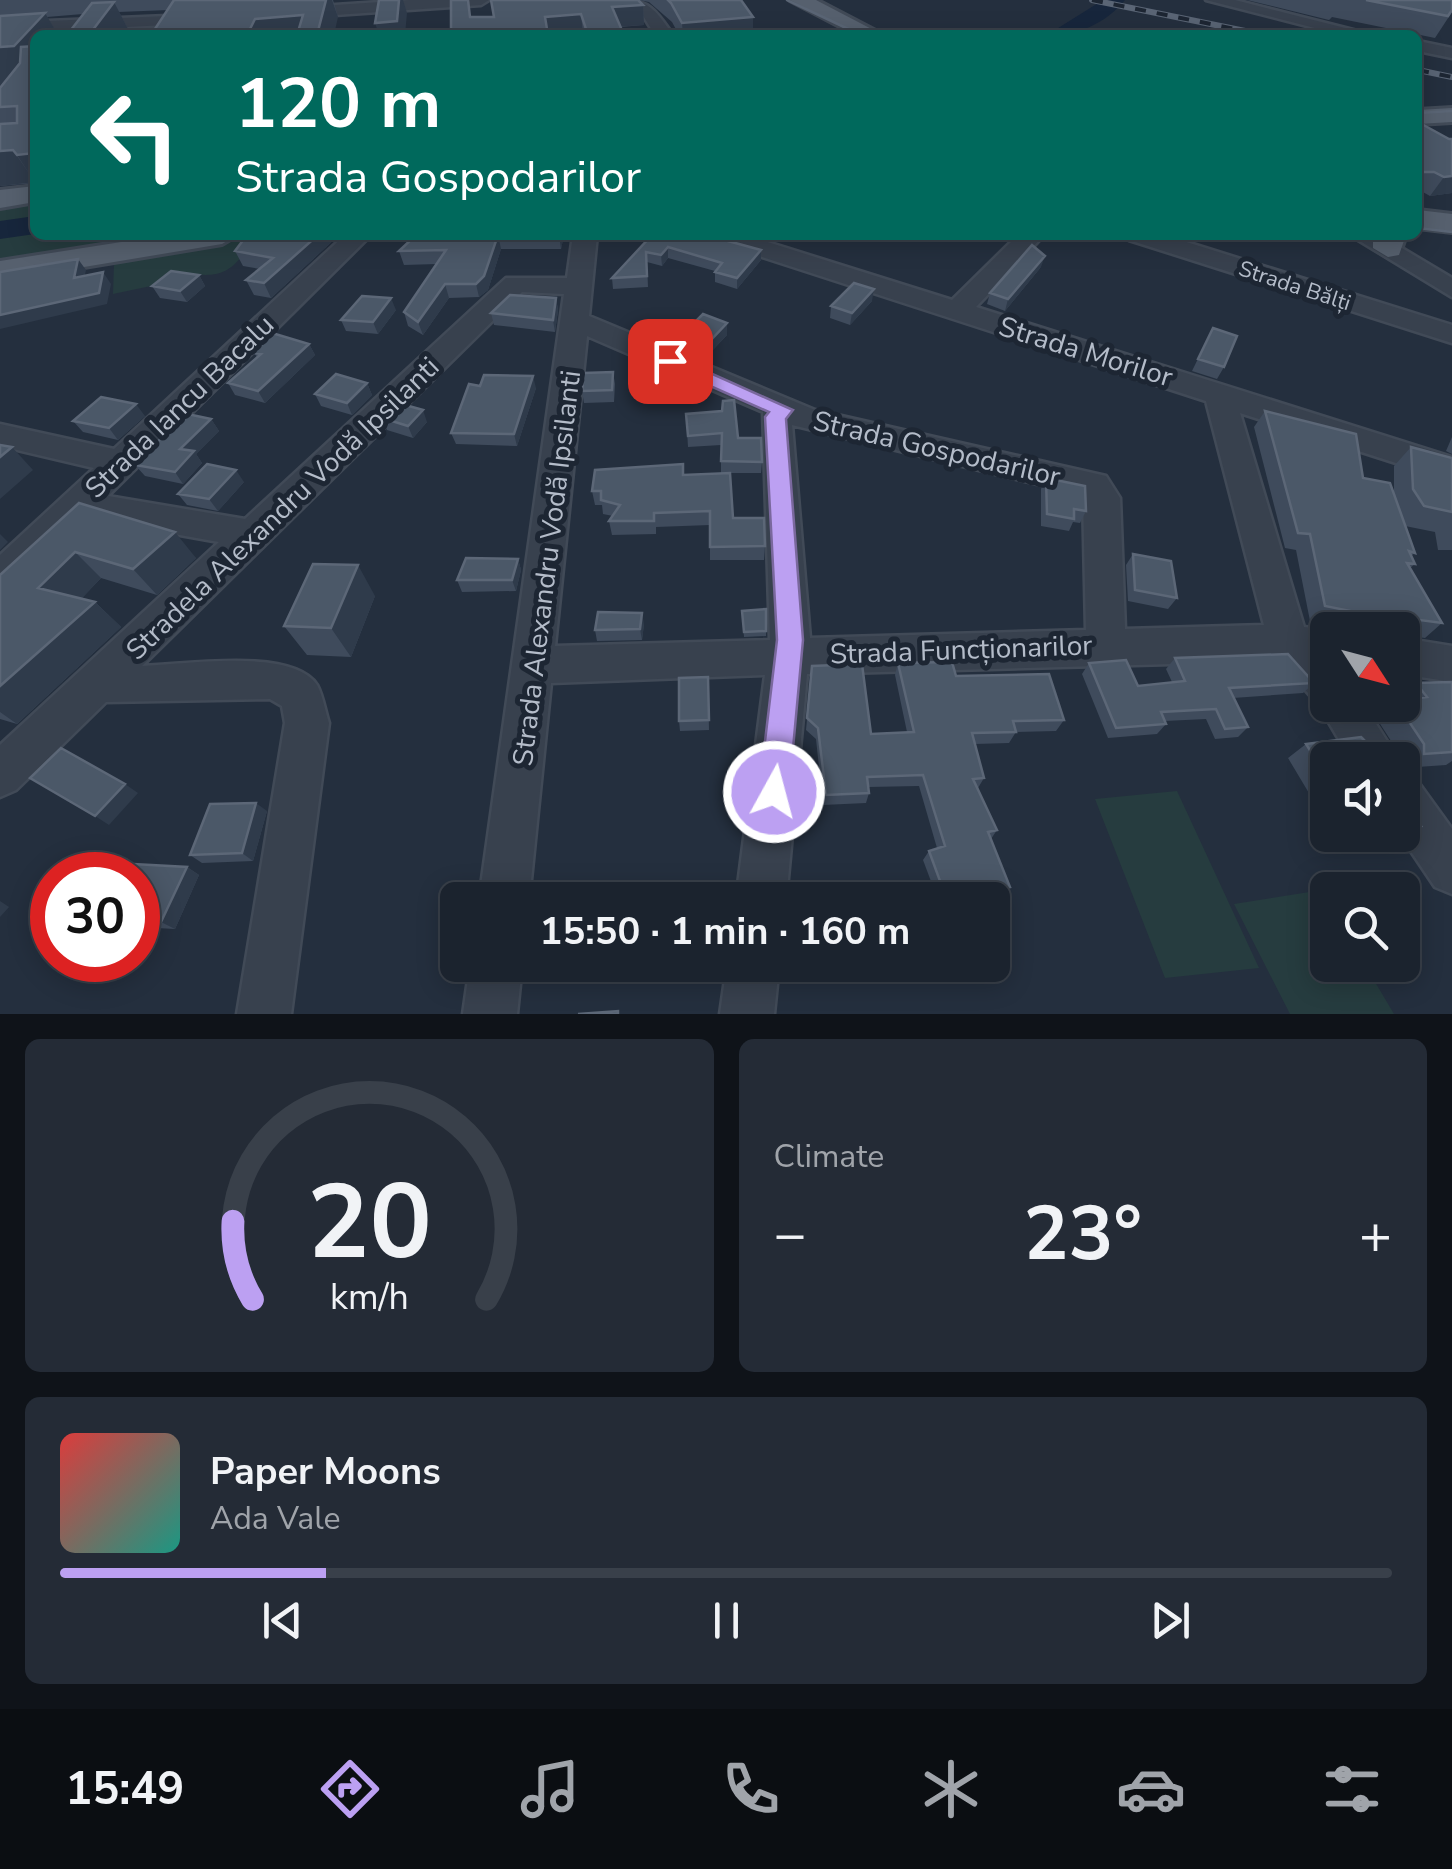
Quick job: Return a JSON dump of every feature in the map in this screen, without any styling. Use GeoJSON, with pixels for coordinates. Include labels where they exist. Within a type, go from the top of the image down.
{"type":"FeatureCollection","features":[{"type":"Feature","properties":{"kind":"main road"},"geometry":{"type":"LineString","coordinates":[[800,0],[860,30]]}},
{"type":"Feature","properties":{"kind":"main road"},"geometry":{"type":"LineString","coordinates":[[776,2],[834,30]]}},
{"type":"Feature","properties":{"kind":"main road"},"geometry":{"type":"LineString","coordinates":[[1422,104],[1452,103]]}},
{"type":"Feature","properties":{"kind":"main road"},"geometry":{"type":"LineString","coordinates":[[1422,117],[1452,114]]}},
{"type":"Feature","properties":{"kind":"main road"},"geometry":{"type":"LineString","coordinates":[[0,199],[30,195]]}},
{"type":"Feature","properties":{"kind":"main road"},"geometry":{"type":"LineString","coordinates":[[1422,219],[1452,223]]}},
{"type":"Feature","properties":{"kind":"main road"},"geometry":{"type":"LineString","coordinates":[[1422,239],[1452,236]]}},
{"type":"Feature","properties":{"kind":"main road"},"geometry":{"type":"LineString","coordinates":[[0,271],[191,240]]}},
{"type":"Feature","properties":{"kind":"street"},"geometry":{"type":"LineString","coordinates":[[632,0],[648,11],[661,30]]}},
{"type":"Feature","properties":{"kind":"street"},"geometry":{"type":"LineString","coordinates":[[1214,0],[1343,30]]}},
{"type":"Feature","properties":{"kind":"street"},"geometry":{"type":"LineString","coordinates":[[129,6],[207,6]]}},
{"type":"Feature","properties":{"kind":"street"},"geometry":{"type":"LineString","coordinates":[[3,18],[72,30],[207,6]]}},
{"type":"Feature","properties":{"kind":"street"},"geometry":{"type":"LineString","coordinates":[[276,14],[357,16],[482,6]]}},
{"type":"Feature","properties":{"kind":"street"},"geometry":{"type":"LineString","coordinates":[[1422,47],[1452,54]]}},
{"type":"Feature","properties":{"kind":"street","name":"Strada Iancu Bacalu"},"geometry":{"type":"LineString","coordinates":[[0,578],[354,240]]}},
{"type":"Feature","properties":{"kind":"street","name":"Strada Alexandru Vodă Ipsilanti"},"geometry":{"type":"LineString","coordinates":[[506,882],[584,240]]}},
{"type":"Feature","properties":{"kind":"street","name":"Strada Morilor"},"geometry":{"type":"LineString","coordinates":[[735,240],[1452,469]]}},
{"type":"Feature","properties":{"kind":"street"},"geometry":{"type":"LineString","coordinates":[[956,311],[1027,240]]}},
{"type":"Feature","properties":{"kind":"street","name":"Strada Bălți"},"geometry":{"type":"LineString","coordinates":[[1154,240],[1452,334]]}},
{"type":"Feature","properties":{"kind":"street"},"geometry":{"type":"LineString","coordinates":[[1393,242],[1452,264]]}},
{"type":"Feature","properties":{"kind":"street"},"geometry":{"type":"LineString","coordinates":[[1393,242],[1452,289]]}},
{"type":"Feature","properties":{"kind":"street","name":"Stradela Alexandru Vodă Ipsilanti"},"geometry":{"type":"LineString","coordinates":[[0,775],[102,682],[251,534],[515,284],[578,304]]}},
{"type":"Feature","properties":{"kind":"street","name":"Strada Gospodarilor"},"geometry":{"type":"LineString","coordinates":[[578,304],[783,410],[1094,485],[1104,498],[1106,645]]}},
{"type":"Feature","properties":{"kind":"street"},"geometry":{"type":"LineString","coordinates":[[1219,393],[1308,644]]}},
{"type":"Feature","properties":{"kind":"street"},"geometry":{"type":"LineString","coordinates":[[763,882],[790,657],[776,417],[783,410]]}},
{"type":"Feature","properties":{"kind":"street"},"geometry":{"type":"LineString","coordinates":[[0,435],[121,462]]}},
{"type":"Feature","properties":{"kind":"street"},"geometry":{"type":"LineString","coordinates":[[78,504],[251,534]]}},
{"type":"Feature","properties":{"kind":"street","name":"Strada Funcționarilor"},"geometry":{"type":"LineString","coordinates":[[535,666],[1106,645],[1308,644]]}},
{"type":"Feature","properties":{"kind":"street"},"geometry":{"type":"LineString","coordinates":[[1420,659],[1452,664]]}},
{"type":"Feature","properties":{"kind":"street"},"geometry":{"type":"LineString","coordinates":[[102,682],[115,686],[276,680],[300,694],[307,723],[264,1014]]}},
{"type":"Feature","properties":{"kind":"street"},"geometry":{"type":"LineString","coordinates":[[1420,824],[1452,870]]}},
{"type":"Feature","properties":{"kind":"street"},"geometry":{"type":"LineString","coordinates":[[490,1014],[494,982]]}},
{"type":"Feature","properties":{"kind":"street"},"geometry":{"type":"LineString","coordinates":[[746,1014],[750,982]]}},
{"type":"Feature","properties":{"kind":"green space"},"geometry":{"type":"Polygon","coordinates":[[[30,205],[30,240],[119,240],[0,259],[0,209],[30,205]]]}},
{"type":"Feature","properties":{"kind":"green space"},"geometry":{"type":"Polygon","coordinates":[[[253,240],[237,262],[220,273],[170,271],[151,286],[113,294],[114,263],[253,240]]]}},
{"type":"Feature","properties":{"kind":"green space"},"geometry":{"type":"Polygon","coordinates":[[[1177,791],[1259,968],[1165,978],[1095,799],[1177,791]]]}},
{"type":"Feature","properties":{"kind":"green space"},"geometry":{"type":"Polygon","coordinates":[[[1310,892],[1310,982],[1375,982],[1394,1014],[1290,1014],[1234,904],[1310,892]]]}},
{"type":"Feature","properties":{"kind":"building"},"geometry":{"type":"Polygon","coordinates":[[[174,0],[326,0],[318,30],[298,30],[303,15],[255,19],[250,30],[154,30],[174,0]]]}},
{"type":"Feature","properties":{"kind":"building"},"geometry":{"type":"Polygon","coordinates":[[[379,0],[399,0],[397,21],[375,23],[379,0]]]}},
{"type":"Feature","properties":{"kind":"building"},"geometry":{"type":"Polygon","coordinates":[[[451,0],[468,0],[470,17],[494,17],[491,0],[638,0],[643,5],[612,7],[622,30],[586,30],[581,14],[545,17],[547,30],[451,30],[451,0]]]}},
{"type":"Feature","properties":{"kind":"building"},"geometry":{"type":"Polygon","coordinates":[[[668,0],[741,0],[753,17],[682,23],[668,0]]]}},
{"type":"Feature","properties":{"kind":"building"},"geometry":{"type":"Polygon","coordinates":[[[1366,0],[1452,0],[1452,10],[1448,16],[1366,0]]]}},
{"type":"Feature","properties":{"kind":"building"},"geometry":{"type":"Polygon","coordinates":[[[114,2],[93,30],[71,30],[92,3],[114,2]]]}},
{"type":"Feature","properties":{"kind":"building"},"geometry":{"type":"Polygon","coordinates":[[[45,13],[14,46],[0,47],[0,16],[45,13]]]}},
{"type":"Feature","properties":{"kind":"building"},"geometry":{"type":"Polygon","coordinates":[[[30,46],[30,154],[17,155],[13,150],[0,151],[0,124],[17,123],[17,106],[0,107],[0,88],[20,63],[21,47],[30,46]]]}},
{"type":"Feature","properties":{"kind":"building"},"geometry":{"type":"Polygon","coordinates":[[[1422,124],[1452,139],[1452,176],[1422,172],[1422,124]]]}},
{"type":"Feature","properties":{"kind":"building"},"geometry":{"type":"Polygon","coordinates":[[[243,240],[312,240],[264,283],[246,280],[273,258],[235,251],[243,240]]]}},
{"type":"Feature","properties":{"kind":"building"},"geometry":{"type":"Polygon","coordinates":[[[411,240],[496,240],[484,276],[476,284],[445,284],[418,322],[404,312],[446,250],[399,251],[411,240]]]}},
{"type":"Feature","properties":{"kind":"building"},"geometry":{"type":"Polygon","coordinates":[[[647,240],[724,240],[761,250],[737,278],[715,272],[722,263],[668,247],[661,255],[646,252],[647,276],[612,278],[647,240]]]}},
{"type":"Feature","properties":{"kind":"building"},"geometry":{"type":"Polygon","coordinates":[[[1032,245],[1045,256],[1008,299],[990,293],[1032,245]]]}},
{"type":"Feature","properties":{"kind":"building"},"geometry":{"type":"Polygon","coordinates":[[[78,259],[74,278],[103,272],[99,293],[0,315],[0,272],[78,259]]]}},
{"type":"Feature","properties":{"kind":"building"},"geometry":{"type":"Polygon","coordinates":[[[171,271],[199,275],[180,291],[152,286],[171,271]]]}},
{"type":"Feature","properties":{"kind":"building"},"geometry":{"type":"Polygon","coordinates":[[[854,283],[874,289],[852,313],[831,306],[854,283]]]}},
{"type":"Feature","properties":{"kind":"building"},"geometry":{"type":"Polygon","coordinates":[[[510,295],[556,298],[553,320],[491,313],[510,295]]]}},
{"type":"Feature","properties":{"kind":"building"},"geometry":{"type":"Polygon","coordinates":[[[362,296],[391,298],[373,322],[341,320],[362,296]]]}},
{"type":"Feature","properties":{"kind":"building"},"geometry":{"type":"Polygon","coordinates":[[[703,314],[727,323],[710,341],[686,331],[703,314]]]}},
{"type":"Feature","properties":{"kind":"building"},"geometry":{"type":"Polygon","coordinates":[[[1213,328],[1237,336],[1224,367],[1198,359],[1213,328]]]}},
{"type":"Feature","properties":{"kind":"building"},"geometry":{"type":"Polygon","coordinates":[[[272,333],[309,344],[258,391],[228,383],[261,354],[254,353],[272,333]]]}},
{"type":"Feature","properties":{"kind":"building"},"geometry":{"type":"Polygon","coordinates":[[[613,372],[612,390],[582,391],[584,373],[613,372]]]}},
{"type":"Feature","properties":{"kind":"building"},"geometry":{"type":"Polygon","coordinates":[[[336,374],[367,383],[347,403],[315,394],[336,374]]]}},
{"type":"Feature","properties":{"kind":"building"},"geometry":{"type":"Polygon","coordinates":[[[484,375],[533,376],[514,434],[451,433],[469,384],[480,386],[484,375]]]}},
{"type":"Feature","properties":{"kind":"building"},"geometry":{"type":"Polygon","coordinates":[[[101,397],[136,404],[109,428],[73,421],[101,397]]]}},
{"type":"Feature","properties":{"kind":"building"},"geometry":{"type":"Polygon","coordinates":[[[734,400],[738,438],[761,438],[762,462],[721,461],[722,433],[688,436],[686,414],[722,411],[723,401],[734,400]]]}},
{"type":"Feature","properties":{"kind":"building"},"geometry":{"type":"Polygon","coordinates":[[[398,403],[423,410],[408,426],[382,418],[398,403]]]}},
{"type":"Feature","properties":{"kind":"building"},"geometry":{"type":"Polygon","coordinates":[[[1265,411],[1356,434],[1363,478],[1390,483],[1415,553],[1409,551],[1415,564],[1407,563],[1442,623],[1420,620],[1420,612],[1355,612],[1325,606],[1310,534],[1298,533],[1265,411]]]}},
{"type":"Feature","properties":{"kind":"building"},"geometry":{"type":"Polygon","coordinates":[[[178,412],[211,419],[180,449],[194,451],[175,472],[135,465],[166,433],[158,431],[178,412]]]}},
{"type":"Feature","properties":{"kind":"building"},"geometry":{"type":"Polygon","coordinates":[[[0,445],[12,447],[0,457],[0,445]]]}},
{"type":"Feature","properties":{"kind":"building"},"geometry":{"type":"Polygon","coordinates":[[[1411,447],[1452,458],[1452,512],[1424,506],[1413,489],[1411,447]]]}},
{"type":"Feature","properties":{"kind":"building"},"geometry":{"type":"Polygon","coordinates":[[[207,464],[236,470],[209,499],[178,494],[207,464]]]}},
{"type":"Feature","properties":{"kind":"building"},"geometry":{"type":"Polygon","coordinates":[[[683,464],[683,475],[730,473],[733,518],[764,518],[765,546],[710,547],[710,511],[654,513],[654,521],[609,521],[620,505],[601,500],[601,491],[592,491],[595,470],[683,464]]]}},
{"type":"Feature","properties":{"kind":"building"},"geometry":{"type":"Polygon","coordinates":[[[1046,478],[1085,486],[1086,511],[1074,509],[1074,519],[1047,514],[1046,478]]]}},
{"type":"Feature","properties":{"kind":"building"},"geometry":{"type":"Polygon","coordinates":[[[79,503],[175,532],[133,569],[75,552],[38,588],[95,602],[0,686],[0,575],[79,503]]]}},
{"type":"Feature","properties":{"kind":"building"},"geometry":{"type":"Polygon","coordinates":[[[1133,554],[1171,561],[1177,598],[1135,590],[1133,554]]]}},
{"type":"Feature","properties":{"kind":"building"},"geometry":{"type":"Polygon","coordinates":[[[466,558],[518,559],[512,580],[457,580],[466,558]]]}},
{"type":"Feature","properties":{"kind":"building"},"geometry":{"type":"Polygon","coordinates":[[[313,564],[358,565],[331,628],[284,626],[313,564]]]}},
{"type":"Feature","properties":{"kind":"building"},"geometry":{"type":"Polygon","coordinates":[[[766,609],[766,631],[744,632],[742,611],[766,609]]]}},
{"type":"Feature","properties":{"kind":"building"},"geometry":{"type":"Polygon","coordinates":[[[598,612],[642,613],[640,629],[595,630],[598,612]]]}},
{"type":"Feature","properties":{"kind":"building"},"geometry":{"type":"Polygon","coordinates":[[[1288,654],[1310,683],[1229,688],[1248,727],[1225,729],[1216,709],[1161,712],[1166,724],[1116,728],[1089,663],[1126,660],[1138,686],[1185,681],[1175,658],[1288,654]]]}},
{"type":"Feature","properties":{"kind":"building"},"geometry":{"type":"Polygon","coordinates":[[[952,662],[956,676],[1049,674],[1064,720],[1013,721],[1016,732],[972,733],[984,778],[973,779],[997,830],[988,832],[1008,882],[940,882],[929,851],[945,846],[923,775],[867,777],[869,793],[826,795],[818,728],[807,718],[812,666],[862,664],[871,734],[914,732],[898,663],[952,662]]]}},
{"type":"Feature","properties":{"kind":"building"},"geometry":{"type":"Polygon","coordinates":[[[708,677],[709,720],[679,721],[679,678],[708,677]]]}},
{"type":"Feature","properties":{"kind":"building"},"geometry":{"type":"Polygon","coordinates":[[[1452,682],[1452,752],[1424,754],[1424,744],[1409,722],[1420,722],[1420,698],[1427,697],[1420,683],[1452,682]]]}},
{"type":"Feature","properties":{"kind":"building"},"geometry":{"type":"Polygon","coordinates":[[[1361,737],[1366,742],[1322,742],[1361,737]]]}},
{"type":"Feature","properties":{"kind":"building"},"geometry":{"type":"Polygon","coordinates":[[[61,748],[125,784],[95,816],[30,778],[61,748]]]}},
{"type":"Feature","properties":{"kind":"building"},"geometry":{"type":"Polygon","coordinates":[[[256,803],[242,853],[190,855],[210,804],[256,803]]]}},
{"type":"Feature","properties":{"kind":"building"},"geometry":{"type":"Polygon","coordinates":[[[160,866],[187,867],[161,922],[160,866]]]}},
{"type":"Feature","properties":{"kind":"waterway"},"geometry":{"type":"LineString","coordinates":[[1067,30],[1099,14],[1115,0]]}},
{"type":"Feature","properties":{"kind":"waterway"},"geometry":{"type":"LineString","coordinates":[[0,230],[30,226]]}},
{"type":"Feature","properties":{"kind":"tram line"},"geometry":{"type":"LineString","coordinates":[[787,0],[850,30]]}},
{"type":"Feature","properties":{"kind":"tram line"},"geometry":{"type":"LineString","coordinates":[[1422,113],[1452,111]]}},
{"type":"Feature","properties":{"kind":"tram line"},"geometry":{"type":"LineString","coordinates":[[1422,228],[1452,232]]}},
{"type":"Feature","properties":{"kind":"railway"},"geometry":{"type":"LineString","coordinates":[[1092,0],[1240,30]]}},
{"type":"Feature","properties":{"kind":"railway"},"geometry":{"type":"LineString","coordinates":[[1422,71],[1452,77]]}},
{"type":"Feature","properties":{"kind":"route"},"geometry":{"type":"LineString","coordinates":[[670,361],[783,410],[776,417],[790,640],[774,792]]}}]}
